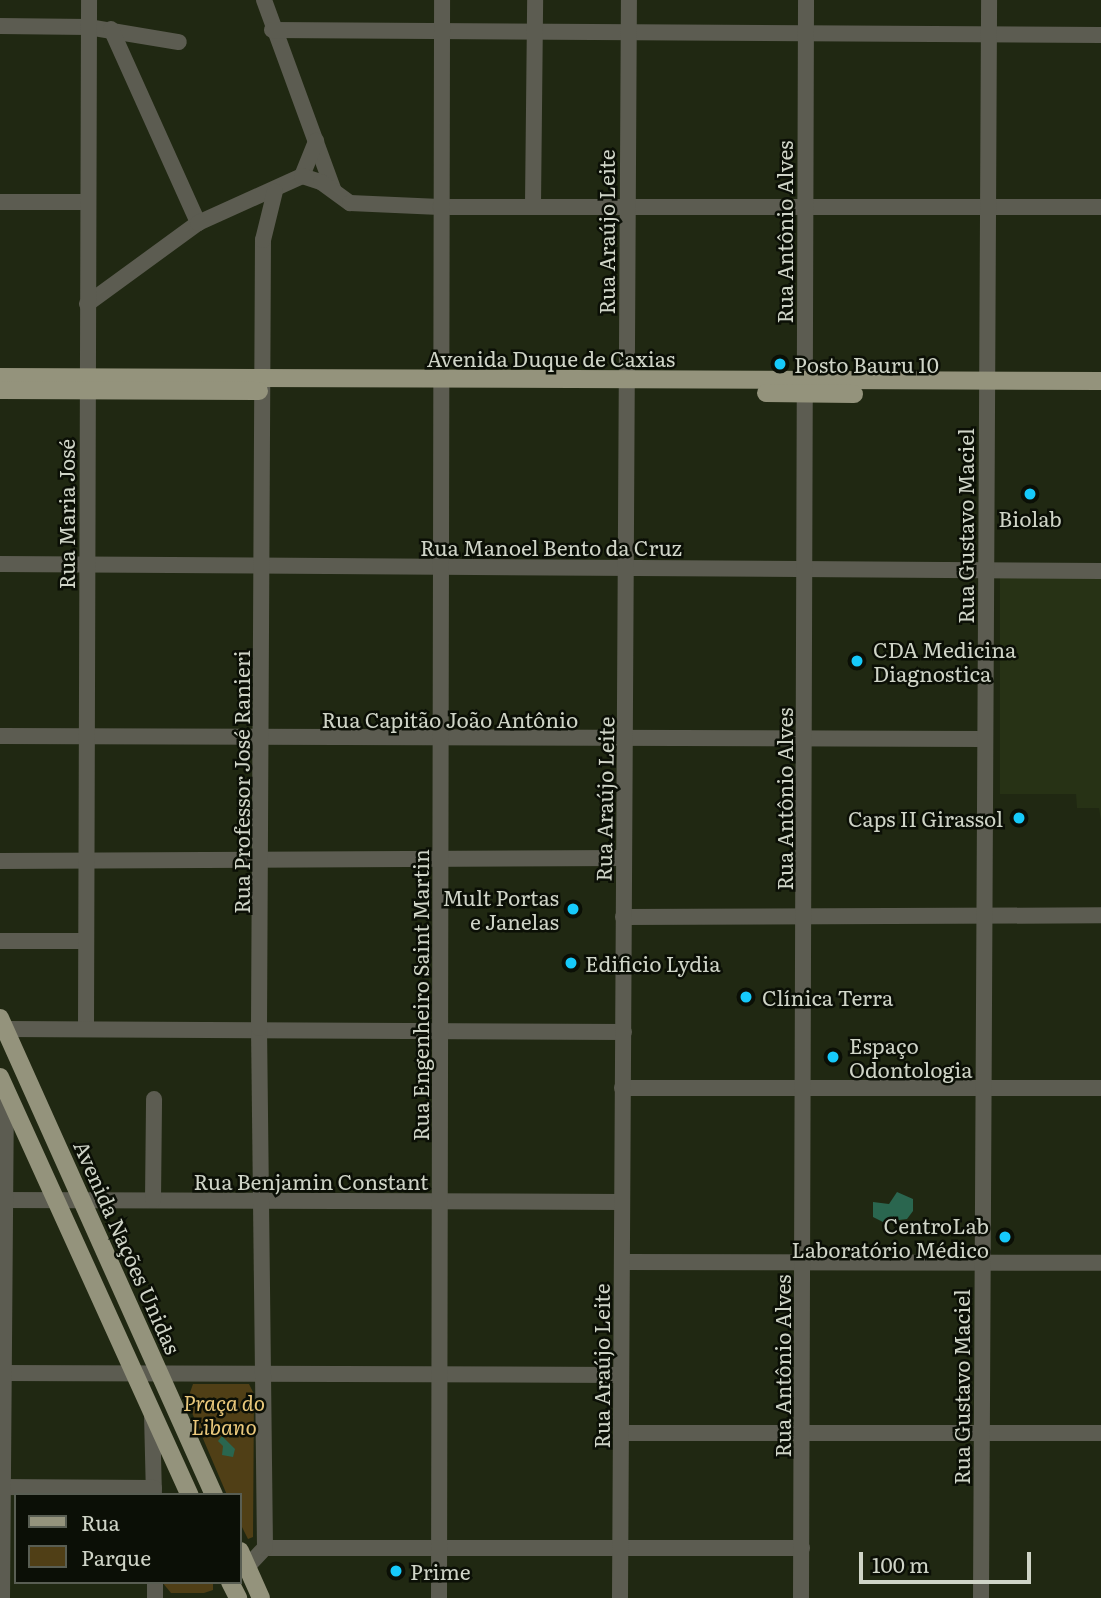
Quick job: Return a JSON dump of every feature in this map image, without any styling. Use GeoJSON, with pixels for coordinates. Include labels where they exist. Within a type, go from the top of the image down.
{"type":"FeatureCollection","features":[{"type":"Feature","properties":{"kind":"main road","name":"Avenida Duque de Caxias"},"geometry":{"type":"LineString","coordinates":[[0,377],[87,384]]}},
{"type":"Feature","properties":{"kind":"main road","name":"Avenida Duque de Caxias"},"geometry":{"type":"LineString","coordinates":[[986,388],[1101,382]]}},
{"type":"Feature","properties":{"kind":"main road","name":"Avenida Duque de Caxias"},"geometry":{"type":"LineString","coordinates":[[0,390],[87,384],[986,388],[1101,393]]}},
{"type":"Feature","properties":{"kind":"main road","name":"Avenida Nações Unidas"},"geometry":{"type":"LineString","coordinates":[[3,1024],[213,1493]]}},
{"type":"Feature","properties":{"kind":"main road"},"geometry":{"type":"LineString","coordinates":[[3,1083],[189,1493]]}},
{"type":"Feature","properties":{"kind":"main road"},"geometry":{"type":"LineString","coordinates":[[243,1559],[261,1598]]}},
{"type":"Feature","properties":{"kind":"street"},"geometry":{"type":"LineString","coordinates":[[264,0],[272,30],[335,193]]}},
{"type":"Feature","properties":{"kind":"street","name":"Rua Engenheiro Saint Martin"},"geometry":{"type":"LineString","coordinates":[[439,1598],[442,0]]}},
{"type":"Feature","properties":{"kind":"street"},"geometry":{"type":"LineString","coordinates":[[533,205],[536,0]]}},
{"type":"Feature","properties":{"kind":"street","name":"Rua Araújo Leite"},"geometry":{"type":"LineString","coordinates":[[620,1598],[629,0]]}},
{"type":"Feature","properties":{"kind":"street","name":"Rua Antônio Alves"},"geometry":{"type":"LineString","coordinates":[[801,1598],[806,0]]}},
{"type":"Feature","properties":{"kind":"street","name":"Rua Gustavo Maciel"},"geometry":{"type":"LineString","coordinates":[[981,1598],[989,0]]}},
{"type":"Feature","properties":{"kind":"street","name":"Rua Maria José"},"geometry":{"type":"LineString","coordinates":[[86,1027],[88,27],[91,1]]}},
{"type":"Feature","properties":{"kind":"street"},"geometry":{"type":"LineString","coordinates":[[0,26],[111,29],[179,42]]}},
{"type":"Feature","properties":{"kind":"street"},"geometry":{"type":"LineString","coordinates":[[111,29],[198,223]]}},
{"type":"Feature","properties":{"kind":"street"},"geometry":{"type":"LineString","coordinates":[[272,30],[442,34],[535,32],[1101,35]]}},
{"type":"Feature","properties":{"kind":"street"},"geometry":{"type":"LineString","coordinates":[[87,304],[198,223],[275,191],[302,176],[316,141]]}},
{"type":"Feature","properties":{"kind":"street"},"geometry":{"type":"LineString","coordinates":[[302,176],[350,203],[440,207],[1101,207]]}},
{"type":"Feature","properties":{"kind":"street","name":"Rua Professor José Ranieri"},"geometry":{"type":"LineString","coordinates":[[263,1375],[264,1203],[259,1028],[263,859],[263,240],[275,191]]}},
{"type":"Feature","properties":{"kind":"street"},"geometry":{"type":"LineString","coordinates":[[0,202],[88,202]]}},
{"type":"Feature","properties":{"kind":"street","name":"Rua Manoel Bento da Cruz"},"geometry":{"type":"LineString","coordinates":[[0,564],[1101,571]]}},
{"type":"Feature","properties":{"kind":"street","name":"Rua Capitão João Antônio"},"geometry":{"type":"LineString","coordinates":[[0,736],[805,741],[984,739]]}},
{"type":"Feature","properties":{"kind":"street"},"geometry":{"type":"LineString","coordinates":[[0,861],[86,858],[624,858]]}},
{"type":"Feature","properties":{"kind":"street"},"geometry":{"type":"LineString","coordinates":[[623,917],[1101,915]]}},
{"type":"Feature","properties":{"kind":"street"},"geometry":{"type":"LineString","coordinates":[[0,941],[85,941]]}},
{"type":"Feature","properties":{"kind":"street"},"geometry":{"type":"LineString","coordinates":[[3,1024],[624,1032]]}},
{"type":"Feature","properties":{"kind":"street"},"geometry":{"type":"LineString","coordinates":[[2,1598],[3,1083]]}},
{"type":"Feature","properties":{"kind":"street"},"geometry":{"type":"LineString","coordinates":[[622,1088],[1101,1088]]}},
{"type":"Feature","properties":{"kind":"street"},"geometry":{"type":"LineString","coordinates":[[153,1200],[154,1099]]}},
{"type":"Feature","properties":{"kind":"street","name":"Rua Benjamin Constant"},"geometry":{"type":"LineString","coordinates":[[2,1200],[264,1203],[622,1202]]}},
{"type":"Feature","properties":{"kind":"street"},"geometry":{"type":"LineString","coordinates":[[622,1262],[803,1259],[1101,1263]]}},
{"type":"Feature","properties":{"kind":"street"},"geometry":{"type":"LineString","coordinates":[[1,1373],[161,1376],[621,1375]]}},
{"type":"Feature","properties":{"kind":"street"},"geometry":{"type":"LineString","coordinates":[[263,1375],[265,1548]]}},
{"type":"Feature","properties":{"kind":"street"},"geometry":{"type":"LineString","coordinates":[[1,1487],[154,1492],[152,1412]]}},
{"type":"Feature","properties":{"kind":"street"},"geometry":{"type":"LineString","coordinates":[[622,1433],[1101,1433]]}},
{"type":"Feature","properties":{"kind":"street"},"geometry":{"type":"LineString","coordinates":[[243,1559],[265,1548],[802,1548]]}},
{"type":"Feature","properties":{"kind":"shaded area"},"geometry":{"type":"Polygon","coordinates":[[[1000,578],[1101,578],[1101,821],[1099,808],[1077,808],[1076,794],[1000,794],[1000,578]]]}},
{"type":"Feature","properties":{"kind":"shaded area"},"geometry":{"type":"Polygon","coordinates":[[[897,1192],[913,1199],[913,1211],[907,1219],[883,1222],[873,1217],[873,1202],[889,1204],[897,1192]]]}},
{"type":"Feature","properties":{"kind":"shaded area"},"geometry":{"type":"Polygon","coordinates":[[[222,1436],[235,1449],[233,1457],[222,1455],[223,1446],[218,1441],[222,1436]]]}},
{"type":"Feature","properties":{"kind":"green space","name":"Praça do Libano"},"geometry":{"type":"Polygon","coordinates":[[[193,1384],[249,1384],[254,1394],[253,1537],[248,1539],[242,1527],[242,1493],[226,1493],[187,1401],[193,1384]]]}},
{"type":"Feature","properties":{"kind":"green space"},"geometry":{"type":"Polygon","coordinates":[[[164,1584],[213,1584],[213,1590],[204,1593],[171,1593],[164,1584]]]}},
{"type":"Feature","properties":{"kind":"place","name":"Posto Bauru 10"},"geometry":{"type":"Point","coordinates":[780,364]}},
{"type":"Feature","properties":{"kind":"place","name":"Biolab"},"geometry":{"type":"Point","coordinates":[1030,494]}},
{"type":"Feature","properties":{"kind":"place","name":"CDA Medicina Diagnostica"},"geometry":{"type":"Point","coordinates":[857,661]}},
{"type":"Feature","properties":{"kind":"place","name":"Caps II Girassol"},"geometry":{"type":"Point","coordinates":[1019,818]}},
{"type":"Feature","properties":{"kind":"place","name":"Mult Portas e Janelas"},"geometry":{"type":"Point","coordinates":[573,909]}},
{"type":"Feature","properties":{"kind":"place","name":"Edificio Lydia"},"geometry":{"type":"Point","coordinates":[571,963]}},
{"type":"Feature","properties":{"kind":"place","name":"Clínica Terra"},"geometry":{"type":"Point","coordinates":[746,997]}},
{"type":"Feature","properties":{"kind":"place","name":"Espaço Odontologia"},"geometry":{"type":"Point","coordinates":[833,1057]}},
{"type":"Feature","properties":{"kind":"place","name":"CentroLab Laboratório Médico"},"geometry":{"type":"Point","coordinates":[1005,1237]}},
{"type":"Feature","properties":{"kind":"place","name":"Prime"},"geometry":{"type":"Point","coordinates":[396,1571]}}]}
